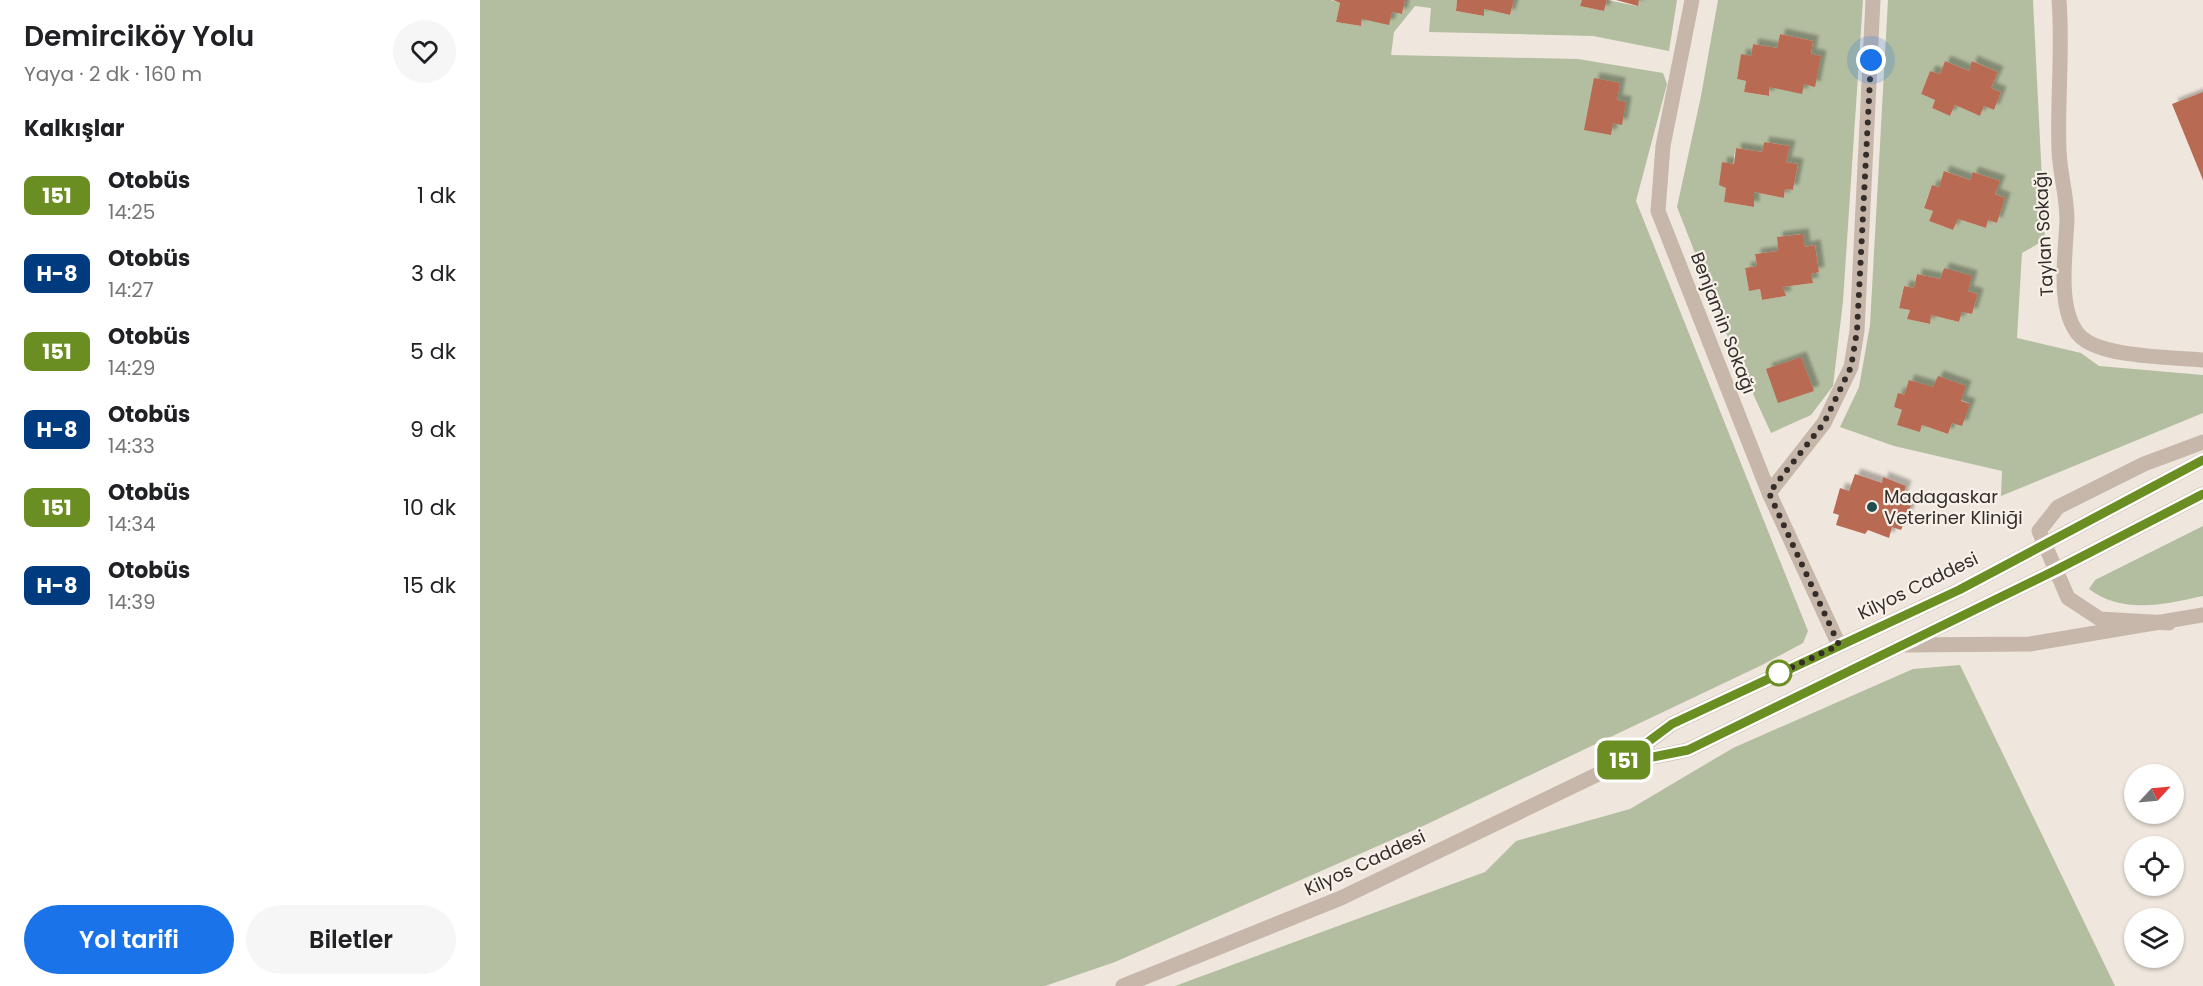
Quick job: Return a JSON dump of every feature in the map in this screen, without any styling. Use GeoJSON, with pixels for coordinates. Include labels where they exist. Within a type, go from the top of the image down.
{"type":"FeatureCollection","features":[{"type":"Feature","properties":{"kind":"street","name":"Benjamin Sokağı"},"geometry":{"type":"LineString","coordinates":[[1692,0],[1663,146],[1658,211],[1769,493],[1839,645]]}},
{"type":"Feature","properties":{"kind":"street"},"geometry":{"type":"LineString","coordinates":[[1769,493],[1824,423],[1851,367],[1857,320],[1873,0]]}},
{"type":"Feature","properties":{"kind":"street","name":"Taylan Sokağı"},"geometry":{"type":"LineString","coordinates":[[2059,0],[2059,153],[2067,218],[2063,264],[2069,316],[2079,336],[2093,345],[2119,352],[2203,360]]}},
{"type":"Feature","properties":{"kind":"street"},"geometry":{"type":"LineString","coordinates":[[2169,623],[2100,619],[2068,598],[2039,531],[2058,507],[2144,464],[2203,442]]}},
{"type":"Feature","properties":{"kind":"street","name":"Kilyos Caddesi"},"geometry":{"type":"LineString","coordinates":[[1123,986],[1341,898],[1618,764],[1672,724],[1959,590],[2043,543],[2203,460]]}},
{"type":"Feature","properties":{"kind":"street","name":"Kilyos Caddesi"},"geometry":{"type":"LineString","coordinates":[[1618,764],[1688,750],[2056,570],[2203,494]]}},
{"type":"Feature","properties":{"kind":"street"},"geometry":{"type":"LineString","coordinates":[[1900,645],[2030,644],[2169,623],[2203,615]]}},
{"type":"Feature","properties":{"kind":"green space"},"geometry":{"type":"Polygon","coordinates":[[[480,0],[1331,0],[1340,3],[1336,22],[1361,26],[1362,19],[1392,12],[1402,14],[1405,0],[1457,0],[1456,11],[1484,16],[1484,9],[1510,15],[1514,0],[1582,0],[1581,6],[1604,11],[1607,0],[1637,6],[1639,0],[1677,0],[1669,51],[1593,36],[1429,32],[1431,8],[1415,6],[1394,32],[1391,55],[1578,59],[1663,73],[1667,84],[1636,201],[1808,631],[1803,643],[1762,665],[1421,827],[1115,962],[1045,986],[480,986],[480,0]]]}},
{"type":"Feature","properties":{"kind":"green space"},"geometry":{"type":"Polygon","coordinates":[[[1718,0],[1863,0],[1843,301],[1833,386],[1811,415],[1771,433],[1733,350],[1677,207],[1701,96],[1718,0]],[[1780,34],[1777,48],[1753,44],[1751,56],[1741,55],[1737,79],[1746,81],[1744,92],[1768,96],[1769,87],[1804,84],[1815,86],[1811,54],[1813,41],[1780,34]],[[1764,142],[1762,152],[1736,148],[1724,202],[1754,207],[1754,192],[1784,198],[1785,189],[1793,190],[1798,164],[1786,162],[1789,146],[1764,142]],[[1802,234],[1777,237],[1778,251],[1755,254],[1757,266],[1745,268],[1749,290],[1760,289],[1762,300],[1785,296],[1783,287],[1812,283],[1811,274],[1819,272],[1815,245],[1805,247],[1802,234]]]}},
{"type":"Feature","properties":{"kind":"green space"},"geometry":{"type":"Polygon","coordinates":[[[1888,0],[2033,0],[2045,240],[2022,253],[2017,338],[2081,353],[2099,366],[2203,375],[2203,413],[2001,496],[2002,471],[1894,446],[1840,427],[1859,387],[1870,325],[1888,0]],[[1945,61],[1940,74],[1930,71],[1921,94],[1935,100],[1932,108],[1950,116],[1955,105],[1980,116],[1984,106],[1994,110],[2001,92],[1991,88],[1998,72],[1973,61],[1969,71],[1945,61]],[[1945,171],[1939,187],[1932,185],[1924,207],[1933,211],[1929,221],[1953,230],[1958,219],[1986,228],[1988,220],[1997,223],[2005,198],[1995,194],[1999,181],[1974,172],[1970,180],[1945,171]],[[1944,268],[1940,279],[1917,274],[1914,288],[1904,286],[1899,307],[1910,310],[1908,319],[1929,324],[1931,315],[1959,322],[1962,312],[1972,314],[1978,294],[1968,291],[1944,268]],[[1910,380],[1904,395],[1894,407],[1902,410],[1920,432],[1922,425],[1948,434],[1952,423],[1962,425],[1969,403],[1910,380]]]}},
{"type":"Feature","properties":{"kind":"green space"},"geometry":{"type":"Polygon","coordinates":[[[2203,526],[2203,596],[2160,604],[2130,605],[2102,597],[2089,589],[2095,580],[2203,526]]]}},
{"type":"Feature","properties":{"kind":"green space"},"geometry":{"type":"Polygon","coordinates":[[[1960,665],[2115,986],[1175,986],[1485,872],[1516,841],[1630,809],[1733,748],[1913,669],[1960,665]]]}},
{"type":"Feature","properties":{"kind":"building"},"geometry":{"type":"Polygon","coordinates":[[[1333,0],[1405,0],[1402,14],[1392,12],[1389,25],[1362,19],[1361,26],[1336,22],[1340,3],[1333,0]]]}},
{"type":"Feature","properties":{"kind":"building"},"geometry":{"type":"Polygon","coordinates":[[[1457,0],[1514,0],[1510,15],[1484,9],[1484,16],[1456,11],[1457,0]]]}},
{"type":"Feature","properties":{"kind":"building"},"geometry":{"type":"Polygon","coordinates":[[[1582,0],[1607,0],[1604,11],[1580,6],[1582,0]]]}},
{"type":"Feature","properties":{"kind":"building"},"geometry":{"type":"Polygon","coordinates":[[[1616,0],[1639,0],[1638,6],[1616,0]]]}},
{"type":"Feature","properties":{"kind":"building"},"geometry":{"type":"Polygon","coordinates":[[[1780,34],[1813,41],[1811,54],[1821,56],[1815,87],[1804,84],[1802,94],[1769,87],[1769,96],[1744,92],[1746,81],[1737,79],[1741,54],[1751,56],[1753,44],[1777,48],[1780,34]]]}},
{"type":"Feature","properties":{"kind":"building"},"geometry":{"type":"Polygon","coordinates":[[[1945,61],[1969,71],[1972,61],[1998,72],[1991,88],[2001,92],[1994,110],[1984,106],[1980,116],[1955,105],[1950,116],[1932,108],[1935,100],[1921,94],[1930,71],[1940,74],[1945,61]]]}},
{"type":"Feature","properties":{"kind":"building"},"geometry":{"type":"Polygon","coordinates":[[[1594,78],[1620,83],[1617,100],[1626,102],[1622,125],[1613,123],[1611,135],[1584,130],[1594,78]]]}},
{"type":"Feature","properties":{"kind":"building"},"geometry":{"type":"Polygon","coordinates":[[[2203,92],[2203,180],[2172,104],[2203,92]]]}},
{"type":"Feature","properties":{"kind":"building"},"geometry":{"type":"Polygon","coordinates":[[[1764,142],[1790,146],[1786,162],[1798,164],[1793,190],[1785,189],[1784,198],[1754,192],[1754,207],[1724,202],[1726,188],[1719,185],[1722,162],[1734,164],[1736,148],[1762,152],[1764,142]]]}},
{"type":"Feature","properties":{"kind":"building"},"geometry":{"type":"Polygon","coordinates":[[[1944,171],[1970,180],[1973,172],[2000,181],[1995,194],[2005,198],[1997,223],[1988,220],[1986,228],[1958,219],[1953,230],[1929,221],[1933,211],[1924,208],[1932,185],[1939,187],[1944,171]]]}},
{"type":"Feature","properties":{"kind":"building"},"geometry":{"type":"Polygon","coordinates":[[[1803,234],[1805,247],[1815,245],[1819,272],[1811,274],[1813,283],[1783,287],[1786,296],[1762,300],[1760,289],[1749,291],[1745,268],[1757,266],[1755,254],[1778,251],[1777,237],[1803,234]]]}},
{"type":"Feature","properties":{"kind":"building"},"geometry":{"type":"Polygon","coordinates":[[[1944,268],[1972,276],[1968,291],[1978,294],[1972,314],[1962,312],[1959,322],[1931,315],[1930,324],[1907,319],[1910,310],[1899,308],[1904,286],[1914,288],[1917,274],[1940,279],[1944,268]]]}},
{"type":"Feature","properties":{"kind":"building"},"geometry":{"type":"Polygon","coordinates":[[[1801,357],[1814,391],[1778,403],[1766,369],[1801,357]]]}},
{"type":"Feature","properties":{"kind":"building"},"geometry":{"type":"Polygon","coordinates":[[[1938,376],[1966,386],[1961,401],[1970,404],[1962,426],[1952,423],[1948,434],[1922,425],[1920,432],[1897,425],[1902,410],[1894,407],[1898,393],[1904,395],[1909,380],[1933,387],[1938,376]]]}},
{"type":"Feature","properties":{"kind":"building","name":"Madagaskar Veteriner Kliniği"},"geometry":{"type":"Polygon","coordinates":[[[1855,474],[1882,483],[1883,477],[1906,486],[1902,499],[1913,501],[1901,530],[1892,527],[1889,538],[1868,530],[1865,534],[1836,525],[1839,515],[1833,513],[1840,488],[1849,491],[1855,474]]]}},
{"type":"Feature","properties":{"kind":"bus line","name":"151"},"geometry":{"type":"LineString","coordinates":[[2203,460],[2043,543],[1959,590],[1672,724],[1618,764],[1688,750],[2056,570],[2203,494]]}},
{"type":"Feature","properties":{"kind":"place","name":"Madagaskar Veteriner Kliniği"},"geometry":{"type":"Point","coordinates":[1872,507]}},
{"type":"Feature","properties":{"kind":"route"},"geometry":{"type":"LineString","coordinates":[[1779,673],[1776,675],[1839,645],[1769,493],[1824,423],[1851,367],[1857,331],[1871,60]]}}]}
